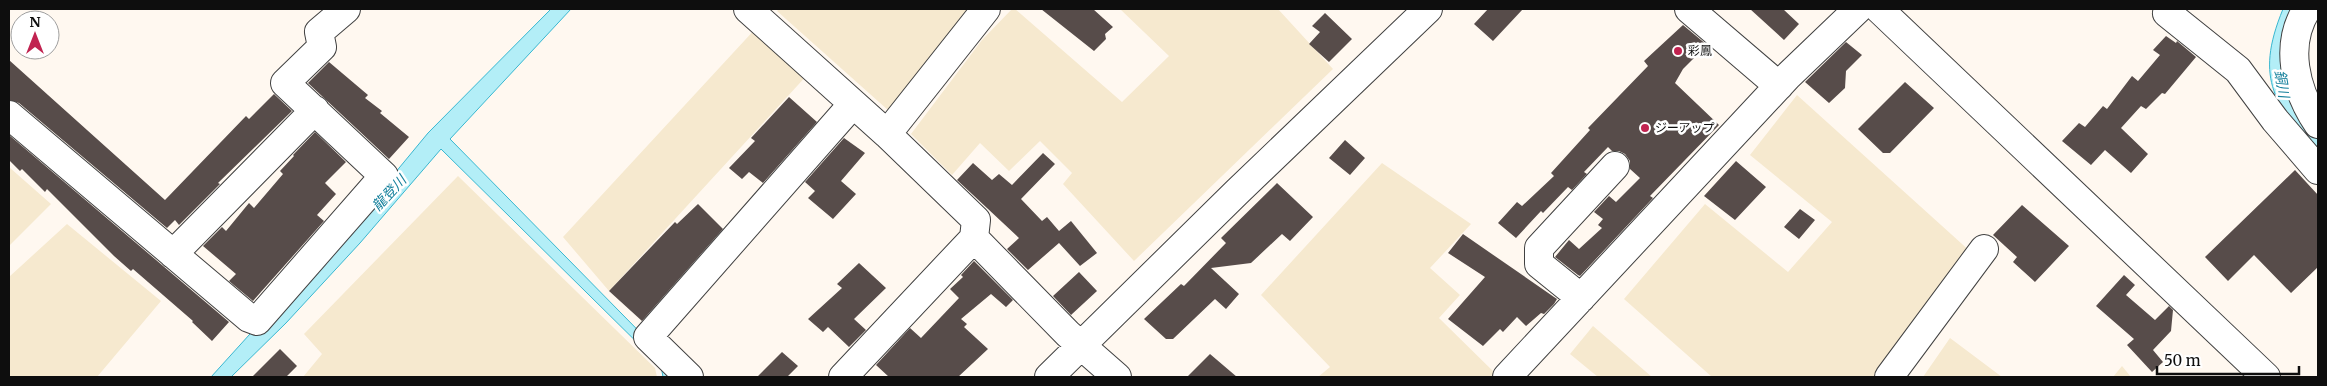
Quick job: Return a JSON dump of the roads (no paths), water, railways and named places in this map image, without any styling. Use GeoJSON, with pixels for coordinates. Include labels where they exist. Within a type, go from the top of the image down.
{"type":"FeatureCollection","features":[{"type":"Feature","properties":{"kind":"street"},"geometry":{"type":"LineString","coordinates":[[9,115],[249,318],[257,321],[384,176],[285,83],[322,47],[319,32],[346,9]]}},
{"type":"Feature","properties":{"kind":"street"},"geometry":{"type":"LineString","coordinates":[[748,9],[852,105],[887,134],[976,220],[974,238],[853,374]]}},
{"type":"Feature","properties":{"kind":"street"},"geometry":{"type":"LineString","coordinates":[[887,134],[986,9]]}},
{"type":"Feature","properties":{"kind":"street"},"geometry":{"type":"LineString","coordinates":[[1049,377],[1237,192],[1428,9]]}},
{"type":"Feature","properties":{"kind":"street"},"geometry":{"type":"LineString","coordinates":[[1689,9],[1779,86]]}},
{"type":"Feature","properties":{"kind":"street"},"geometry":{"type":"LineString","coordinates":[[1507,377],[1779,86],[1858,9]]}},
{"type":"Feature","properties":{"kind":"street"},"geometry":{"type":"LineString","coordinates":[[1879,9],[2266,377]]}},
{"type":"Feature","properties":{"kind":"street"},"geometry":{"type":"LineString","coordinates":[[2168,9],[2167,13],[2238,70],[2275,120],[2318,170]]}},
{"type":"Feature","properties":{"kind":"street"},"geometry":{"type":"LineString","coordinates":[[2307,9],[2297,28],[2294,42],[2294,67],[2302,93],[2318,124]]}},
{"type":"Feature","properties":{"kind":"street"},"geometry":{"type":"LineString","coordinates":[[689,377],[648,337],[852,105]]}},
{"type":"Feature","properties":{"kind":"street"},"geometry":{"type":"LineString","coordinates":[[173,254],[315,110]]}},
{"type":"Feature","properties":{"kind":"street"},"geometry":{"type":"LineString","coordinates":[[1581,298],[1540,264],[1539,248],[1615,166]]}},
{"type":"Feature","properties":{"kind":"street"},"geometry":{"type":"LineString","coordinates":[[974,238],[1081,346],[1117,377]]}},
{"type":"Feature","properties":{"kind":"street"},"geometry":{"type":"LineString","coordinates":[[1889,377],[1984,249]]}},
{"type":"Feature","properties":{"kind":"water","name":"龍登川"},"geometry":{"type":"Polygon","coordinates":[[[551,9],[571,9],[450,139],[678,371],[677,377],[663,377],[661,366],[441,149],[360,243],[286,323],[231,377],[211,377],[385,185],[428,133],[551,9]]]}},
{"type":"Feature","properties":{"kind":"water","name":"銅川"},"geometry":{"type":"Polygon","coordinates":[[[2283,9],[2303,9],[2312,132],[2318,138],[2318,162],[2281,107],[2274,91],[2270,74],[2270,55],[2274,34],[2283,9]]]}},
{"type":"Feature","properties":{"kind":"place","name":"彩鳳"},"geometry":{"type":"Point","coordinates":[1678,51]}},
{"type":"Feature","properties":{"kind":"place","name":"ジーアップ"},"geometry":{"type":"Point","coordinates":[1645,128]}}]}
